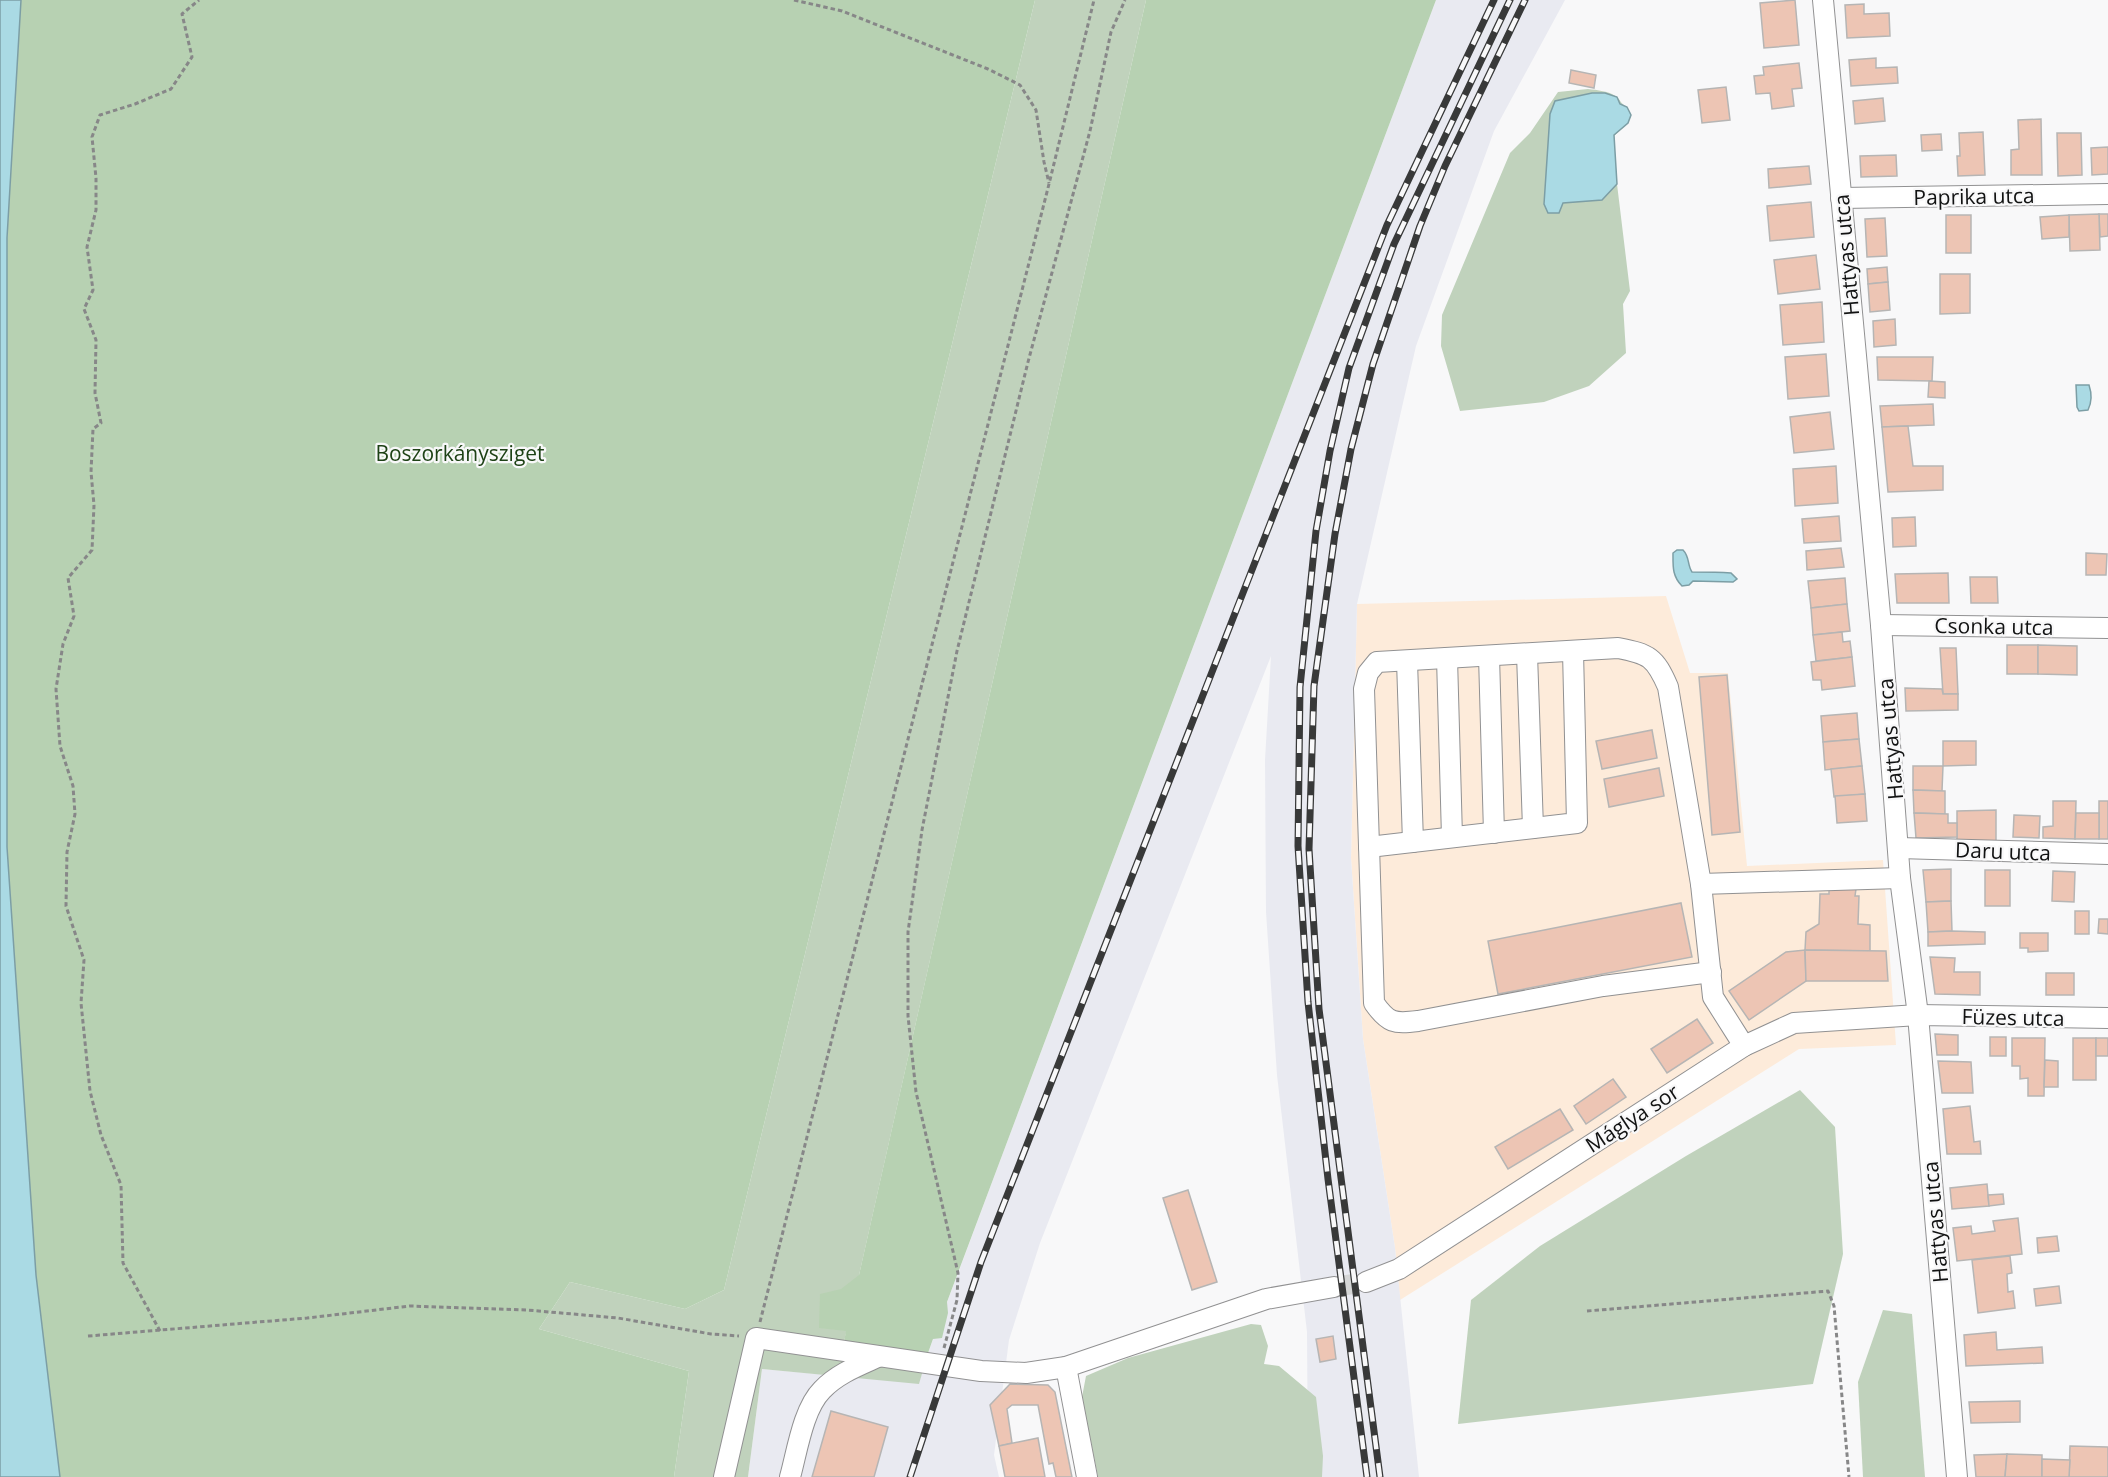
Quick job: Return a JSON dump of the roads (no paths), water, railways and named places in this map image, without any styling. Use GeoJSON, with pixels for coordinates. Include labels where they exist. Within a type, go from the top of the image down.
{"type":"FeatureCollection","features":[{"type":"Feature","properties":{"kind":"street","name":"Hattyas utca"},"geometry":{"type":"LineString","coordinates":[[1823,0],[1881,625],[1900,878],[1918,1015],[1957,1477]]}},
{"type":"Feature","properties":{"kind":"street","name":"Paprika utca"},"geometry":{"type":"LineString","coordinates":[[1841,198],[2108,194]]}},
{"type":"Feature","properties":{"kind":"street","name":"Csonka utca"},"geometry":{"type":"LineString","coordinates":[[1881,625],[2108,628]]}},
{"type":"Feature","properties":{"kind":"street"},"geometry":{"type":"LineString","coordinates":[[1711,972],[1603,986],[1399,1023],[1385,1018],[1374,1003],[1364,688],[1368,673],[1377,662],[1618,648],[1645,653],[1660,668],[1668,687],[1701,884],[1711,972],[1713,997],[1744,1046]]}},
{"type":"Feature","properties":{"kind":"street"},"geometry":{"type":"LineString","coordinates":[[1369,847],[1577,823],[1573,651]]}},
{"type":"Feature","properties":{"kind":"street"},"geometry":{"type":"LineString","coordinates":[[1527,654],[1533,828]]}},
{"type":"Feature","properties":{"kind":"street"},"geometry":{"type":"LineString","coordinates":[[1489,656],[1494,833]]}},
{"type":"Feature","properties":{"kind":"street"},"geometry":{"type":"LineString","coordinates":[[1447,658],[1452,837]]}},
{"type":"Feature","properties":{"kind":"street"},"geometry":{"type":"LineString","coordinates":[[1407,661],[1413,842]]}},
{"type":"Feature","properties":{"kind":"street","name":"Daru utca"},"geometry":{"type":"LineString","coordinates":[[1899,848],[2108,854]]}},
{"type":"Feature","properties":{"kind":"street"},"geometry":{"type":"LineString","coordinates":[[1701,884],[1900,878]]}},
{"type":"Feature","properties":{"kind":"street","name":"Füzes utca"},"geometry":{"type":"LineString","coordinates":[[1918,1015],[2108,1018]]}},
{"type":"Feature","properties":{"kind":"street","name":"Máglya sor"},"geometry":{"type":"LineString","coordinates":[[1366,1282],[1399,1269],[1744,1046],[1794,1023],[1918,1015]]}},
{"type":"Feature","properties":{"kind":"street"},"geometry":{"type":"LineString","coordinates":[[724,1477],[756,1338],[878,1357],[1026,1373],[1066,1366],[1266,1299],[1334,1287]]}},
{"type":"Feature","properties":{"kind":"street"},"geometry":{"type":"LineString","coordinates":[[790,1477],[808,1413],[821,1391],[843,1374],[878,1357]]}},
{"type":"Feature","properties":{"kind":"street"},"geometry":{"type":"LineString","coordinates":[[1066,1366],[1087,1477]]}},
{"type":"Feature","properties":{"kind":"water"},"geometry":{"type":"Polygon","coordinates":[[[0,0],[21,0],[7,238],[7,847],[36,1275],[60,1477],[0,1477],[0,0]]]}},
{"type":"Feature","properties":{"kind":"water"},"geometry":{"type":"Polygon","coordinates":[[[1592,93],[1605,93],[1617,97],[1620,104],[1627,107],[1631,115],[1628,123],[1614,135],[1617,184],[1602,200],[1563,203],[1559,213],[1548,213],[1544,204],[1550,114],[1555,101],[1592,93]]]}},
{"type":"Feature","properties":{"kind":"water"},"geometry":{"type":"Polygon","coordinates":[[[2076,385],[2089,385],[2091,398],[2088,410],[2079,411],[2077,407],[2076,385]]]}},
{"type":"Feature","properties":{"kind":"water"},"geometry":{"type":"Polygon","coordinates":[[[1683,550],[1692,572],[1731,573],[1737,579],[1733,582],[1693,581],[1689,585],[1682,586],[1674,571],[1673,553],[1683,550]]]}},
{"type":"Feature","properties":{"kind":"tunnel"},"geometry":{"type":"LineString","coordinates":[[1334,1287],[1366,1282]]}},
{"type":"Feature","properties":{"kind":"railway"},"geometry":{"type":"LineString","coordinates":[[910,1477],[981,1262],[1387,225],[1494,0]]}},
{"type":"Feature","properties":{"kind":"railway"},"geometry":{"type":"LineString","coordinates":[[1367,1477],[1328,1179],[1308,1002],[1298,846],[1300,687],[1316,531],[1330,451],[1349,368],[1394,244],[1510,0]]}},
{"type":"Feature","properties":{"kind":"railway"},"geometry":{"type":"LineString","coordinates":[[1380,1477],[1319,1009],[1309,849],[1314,686],[1335,534],[1351,449],[1373,364],[1420,226],[1445,166],[1525,0]]}},
{"type":"Feature","properties":{"kind":"park label","name":"Boszorkánysziget"},"geometry":{"type":"Point","coordinates":[460,453]}}]}
